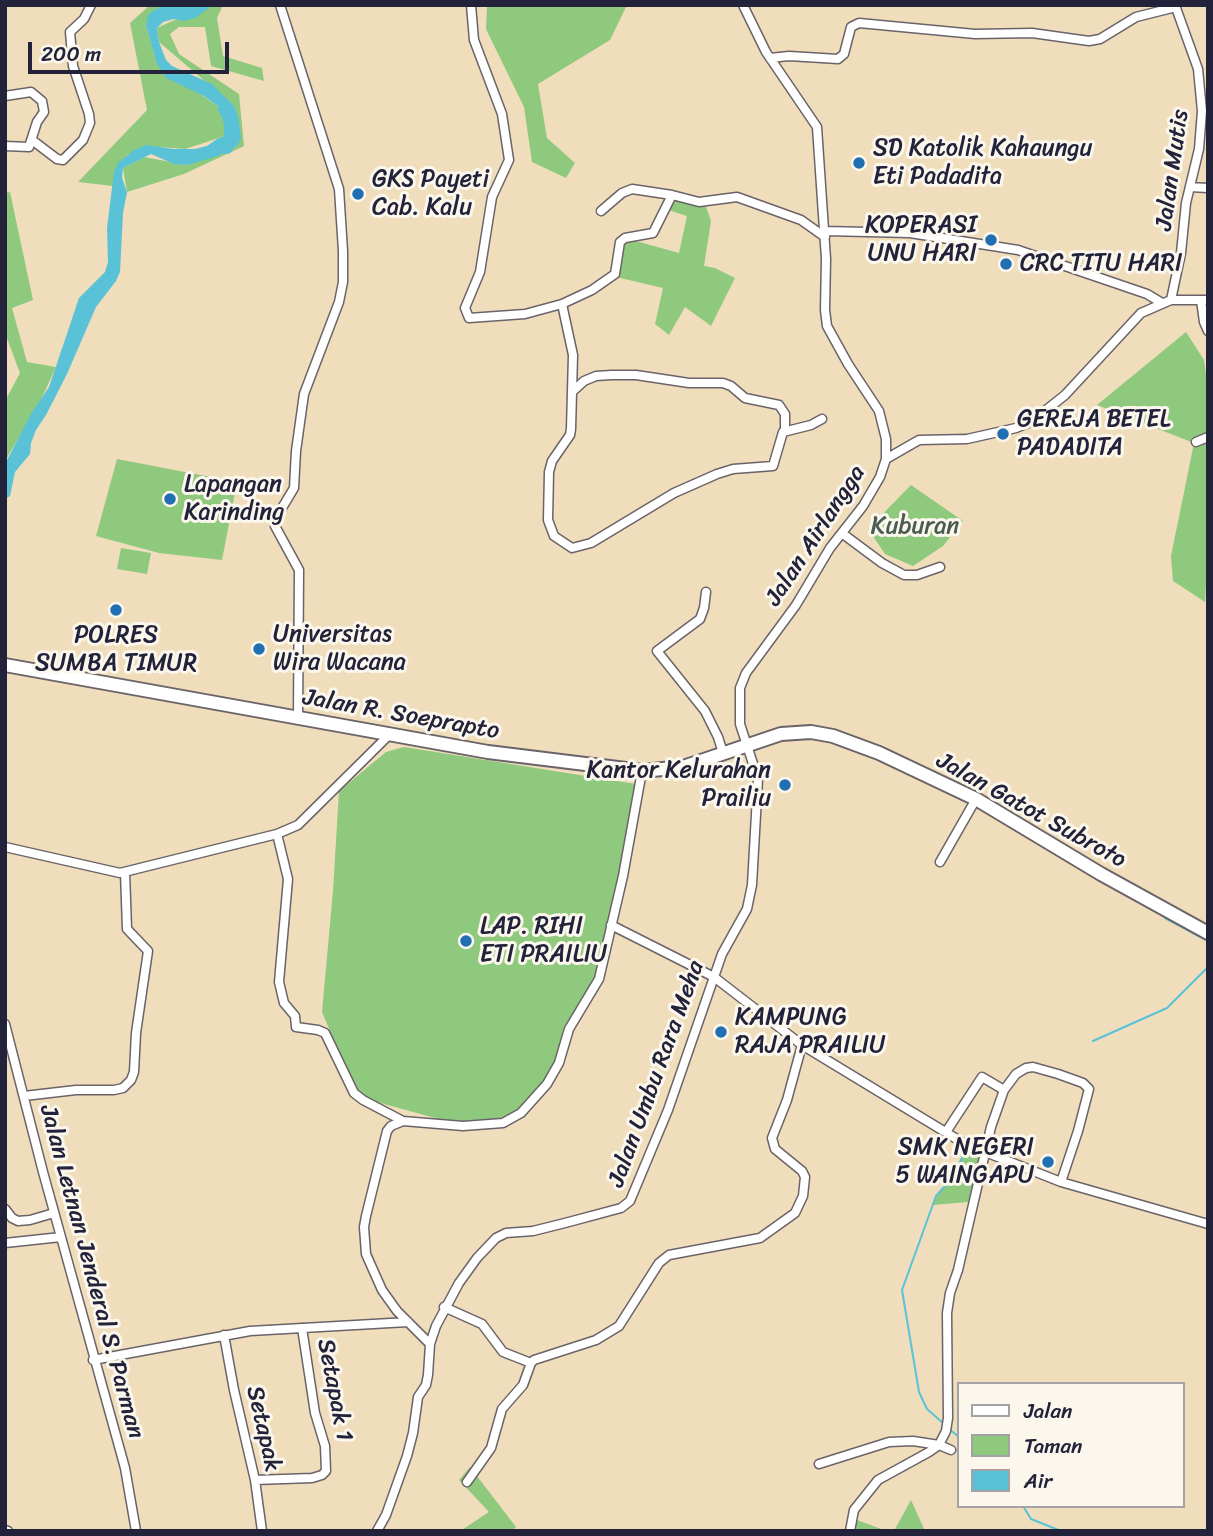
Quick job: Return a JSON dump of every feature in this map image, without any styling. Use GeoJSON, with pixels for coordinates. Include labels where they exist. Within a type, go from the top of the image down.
{"type":"FeatureCollection","features":[{"type":"Feature","properties":{"kind":"highway","name":"Jalan R. Soeprapto"},"geometry":{"type":"LineString","coordinates":[[5,665],[488,752],[642,771],[683,767],[747,744]]}},
{"type":"Feature","properties":{"kind":"highway","name":"Jalan Gatot Subroto"},"geometry":{"type":"LineString","coordinates":[[747,744],[796,732],[833,736],[879,753],[976,799],[1101,874],[1208,933]]}},
{"type":"Feature","properties":{"kind":"street"},"geometry":{"type":"LineString","coordinates":[[32,140],[57,159],[63,160],[83,140],[90,122],[73,66],[70,32],[84,19],[91,5]]}},
{"type":"Feature","properties":{"kind":"street"},"geometry":{"type":"LineString","coordinates":[[280,5],[339,189],[343,251],[343,282],[339,302],[304,394],[294,488],[279,513],[275,526],[299,570],[298,718]]}},
{"type":"Feature","properties":{"kind":"street"},"geometry":{"type":"LineString","coordinates":[[471,5],[474,40],[502,114],[509,160],[492,197],[480,272],[467,303],[466,313],[470,318],[514,316],[562,304],[592,290],[612,277],[616,271],[620,242],[625,238],[653,233],[672,195]]}},
{"type":"Feature","properties":{"kind":"street"},"geometry":{"type":"LineString","coordinates":[[743,5],[770,58],[817,127],[825,234],[827,326],[879,411],[887,439],[886,459]]}},
{"type":"Feature","properties":{"kind":"street"},"geometry":{"type":"LineString","coordinates":[[770,58],[789,56],[838,60],[844,54],[851,27],[859,23],[975,34],[1032,33],[1090,41],[1100,39],[1136,17],[1175,6]]}},
{"type":"Feature","properties":{"kind":"street","name":"Jalan Mutis"},"geometry":{"type":"LineString","coordinates":[[1167,302],[1199,149],[1201,94],[1198,69],[1175,6]]}},
{"type":"Feature","properties":{"kind":"street"},"geometry":{"type":"LineString","coordinates":[[5,96],[31,92],[42,101],[44,112],[37,122],[29,147],[5,146]]}},
{"type":"Feature","properties":{"kind":"street"},"geometry":{"type":"LineString","coordinates":[[1191,187],[1208,188]]}},
{"type":"Feature","properties":{"kind":"street"},"geometry":{"type":"LineString","coordinates":[[601,211],[622,193],[632,189],[699,202],[737,197],[805,221],[825,234],[910,233],[1018,250],[1167,302],[1204,300],[1204,322],[1208,331]]}},
{"type":"Feature","properties":{"kind":"street","name":"Jalan Airlangga"},"geometry":{"type":"LineString","coordinates":[[747,744],[742,732],[739,707],[740,688],[746,673],[796,606],[830,548],[843,534],[876,485],[886,459],[919,440],[967,439],[1031,422],[1073,387],[1141,313],[1167,302]]}},
{"type":"Feature","properties":{"kind":"street"},"geometry":{"type":"LineString","coordinates":[[562,304],[573,355],[570,435],[552,460],[548,520],[554,536],[572,548],[591,543],[611,533],[674,493],[707,479],[733,469],[773,466],[780,436],[785,431],[807,427],[821,419]]}},
{"type":"Feature","properties":{"kind":"street"},"geometry":{"type":"LineString","coordinates":[[572,392],[584,381],[596,376],[611,375],[635,375],[689,383],[723,383],[745,398],[779,405],[785,414],[785,431]]}},
{"type":"Feature","properties":{"kind":"street"},"geometry":{"type":"LineString","coordinates":[[1196,442],[1208,437]]}},
{"type":"Feature","properties":{"kind":"street"},"geometry":{"type":"LineString","coordinates":[[843,534],[882,563],[904,575],[917,575],[940,567]]}},
{"type":"Feature","properties":{"kind":"street"},"geometry":{"type":"LineString","coordinates":[[706,592],[700,619],[657,651],[705,711],[723,754]]}},
{"type":"Feature","properties":{"kind":"street"},"geometry":{"type":"LineString","coordinates":[[5,847],[113,872],[125,872],[278,834],[298,825],[390,734]]}},
{"type":"Feature","properties":{"kind":"street","name":"Jalan Umbu Rara Meha"},"geometry":{"type":"LineString","coordinates":[[377,1531],[393,1496],[410,1444],[416,1403],[428,1375],[430,1344],[444,1307],[477,1258],[496,1238],[506,1233],[533,1231],[629,1204],[668,1110],[722,954],[747,909],[752,886],[758,779],[747,744]]}},
{"type":"Feature","properties":{"kind":"street"},"geometry":{"type":"LineString","coordinates":[[278,834],[288,879],[279,982],[284,1003],[295,1016],[296,1027],[325,1033],[354,1093],[403,1121],[488,1125],[512,1120],[538,1095],[555,1073],[569,1029],[598,979],[628,855],[642,771]]}},
{"type":"Feature","properties":{"kind":"street"},"geometry":{"type":"LineString","coordinates":[[940,862],[976,799]]}},
{"type":"Feature","properties":{"kind":"street"},"geometry":{"type":"LineString","coordinates":[[24,1096],[76,1090],[114,1090],[123,1088],[131,1080],[148,951],[127,929],[125,872]]}},
{"type":"Feature","properties":{"kind":"street"},"geometry":{"type":"LineString","coordinates":[[611,925],[713,977],[802,1045],[967,1145],[1061,1182],[1208,1224]]}},
{"type":"Feature","properties":{"kind":"street","name":"Jalan Letnan Jenderal S. Parman"},"geometry":{"type":"LineString","coordinates":[[5,1024],[93,1360],[125,1468],[136,1531]]}},
{"type":"Feature","properties":{"kind":"street"},"geometry":{"type":"LineString","coordinates":[[467,1482],[490,1451],[502,1409],[523,1385],[531,1363],[539,1357],[596,1340],[619,1326],[659,1263],[669,1255],[760,1238],[795,1213],[803,1196],[805,1177],[802,1171],[775,1149],[772,1138],[787,1100],[802,1045]]}},
{"type":"Feature","properties":{"kind":"street"},"geometry":{"type":"LineString","coordinates":[[850,1531],[854,1510],[878,1480],[939,1445],[946,1431],[948,1301],[958,1270],[984,1152],[1004,1090],[1016,1074],[1026,1068],[1058,1074],[1087,1086],[1088,1097],[1061,1182]]}},
{"type":"Feature","properties":{"kind":"street"},"geometry":{"type":"LineString","coordinates":[[946,1132],[982,1077],[1004,1090]]}},
{"type":"Feature","properties":{"kind":"street"},"geometry":{"type":"LineString","coordinates":[[403,1121],[391,1126],[387,1131],[364,1227],[370,1265],[390,1300],[430,1344]]}},
{"type":"Feature","properties":{"kind":"street"},"geometry":{"type":"LineString","coordinates":[[5,1209],[18,1221],[54,1213]]}},
{"type":"Feature","properties":{"kind":"street"},"geometry":{"type":"LineString","coordinates":[[5,1243],[61,1237]]}},
{"type":"Feature","properties":{"kind":"street"},"geometry":{"type":"LineString","coordinates":[[444,1307],[482,1324],[503,1352],[531,1363]]}},
{"type":"Feature","properties":{"kind":"street"},"geometry":{"type":"LineString","coordinates":[[93,1360],[250,1331],[408,1322]]}},
{"type":"Feature","properties":{"kind":"street","name":"Setapak 1"},"geometry":{"type":"LineString","coordinates":[[255,1480],[312,1478],[326,1471],[326,1446],[315,1413],[302,1328]]}},
{"type":"Feature","properties":{"kind":"street","name":"Setapak"},"geometry":{"type":"LineString","coordinates":[[224,1335],[255,1480],[262,1531]]}},
{"type":"Feature","properties":{"kind":"street"},"geometry":{"type":"LineString","coordinates":[[819,1464],[889,1442],[913,1441],[951,1450]]}},
{"type":"Feature","properties":{"kind":"green space"},"geometry":{"type":"Polygon","coordinates":[[[150,5],[169,5],[146,26],[157,63],[223,110],[225,136],[185,149],[147,146],[127,155],[113,186],[78,182],[147,110],[130,23],[150,5]]]}},
{"type":"Feature","properties":{"kind":"green space"},"geometry":{"type":"Polygon","coordinates":[[[208,5],[223,5],[217,18],[223,56],[262,68],[264,81],[211,66],[205,27],[179,27],[170,34],[179,54],[239,94],[244,146],[184,174],[127,192],[123,168],[144,157],[187,165],[238,145],[234,106],[159,42],[157,28],[208,5]]]}},
{"type":"Feature","properties":{"kind":"green space"},"geometry":{"type":"Polygon","coordinates":[[[487,5],[627,5],[610,40],[538,84],[547,138],[575,163],[566,178],[532,162],[524,107],[486,29],[487,5]]]}},
{"type":"Feature","properties":{"kind":"green space"},"geometry":{"type":"Polygon","coordinates":[[[10,192],[33,300],[12,308],[27,362],[56,367],[40,402],[5,461],[5,401],[20,373],[5,333],[5,193],[10,192]]]}},
{"type":"Feature","properties":{"kind":"green space"},"geometry":{"type":"Polygon","coordinates":[[[675,199],[704,201],[711,221],[704,266],[715,268],[735,278],[711,326],[685,307],[669,335],[655,324],[663,288],[612,276],[625,238],[679,253],[687,216],[668,210],[675,199]]]}},
{"type":"Feature","properties":{"kind":"green space"},"geometry":{"type":"Polygon","coordinates":[[[1186,332],[1204,360],[1208,389],[1208,551],[1205,602],[1173,581],[1171,556],[1194,443],[1097,405],[1186,332]]]}},
{"type":"Feature","properties":{"kind":"green space","name":"Lapangan Karinding"},"geometry":{"type":"Polygon","coordinates":[[[117,459],[237,482],[222,560],[159,553],[96,536],[117,459]]]}},
{"type":"Feature","properties":{"kind":"green space","name":"Kuburan"},"geometry":{"type":"Polygon","coordinates":[[[911,485],[963,521],[943,546],[913,566],[885,554],[868,529],[911,485]]]}},
{"type":"Feature","properties":{"kind":"green space"},"geometry":{"type":"Polygon","coordinates":[[[121,548],[151,553],[147,574],[117,569],[121,548]]]}},
{"type":"Feature","properties":{"kind":"green space","name":"LAP. RIHI ETI PRAILIU"},"geometry":{"type":"Polygon","coordinates":[[[404,747],[636,784],[620,872],[592,988],[564,1026],[554,1070],[534,1094],[508,1118],[496,1121],[446,1121],[366,1099],[354,1088],[322,1012],[339,791],[386,752],[404,747]]]}},
{"type":"Feature","properties":{"kind":"green space"},"geometry":{"type":"Polygon","coordinates":[[[967,1145],[983,1151],[968,1202],[933,1205],[936,1196],[953,1177],[967,1145]]]}},
{"type":"Feature","properties":{"kind":"green space"},"geometry":{"type":"Polygon","coordinates":[[[470,1467],[516,1527],[512,1531],[460,1531],[489,1512],[459,1480],[470,1467]]]}},
{"type":"Feature","properties":{"kind":"green space"},"geometry":{"type":"Polygon","coordinates":[[[911,1500],[925,1531],[894,1531],[911,1500]]]}},
{"type":"Feature","properties":{"kind":"green space"},"geometry":{"type":"Polygon","coordinates":[[[854,1519],[887,1531],[852,1531],[854,1519]]]}},
{"type":"Feature","properties":{"kind":"water"},"geometry":{"type":"Polygon","coordinates":[[[166,5],[213,5],[195,18],[163,22],[157,28],[159,42],[166,60],[172,66],[212,84],[234,106],[241,138],[238,145],[218,156],[187,165],[174,164],[151,154],[123,168],[122,178],[127,192],[123,213],[120,272],[96,307],[67,374],[36,430],[30,454],[15,472],[10,496],[5,499],[5,464],[31,414],[49,387],[79,298],[105,272],[108,262],[107,228],[114,172],[118,163],[134,150],[147,145],[195,149],[232,133],[223,110],[204,96],[166,78],[157,64],[146,26],[148,15],[166,5]]]}},
{"type":"Feature","properties":{"kind":"waterway"},"geometry":{"type":"LineString","coordinates":[[224,109],[230,126],[227,148]]}},
{"type":"Feature","properties":{"kind":"waterway"},"geometry":{"type":"LineString","coordinates":[[1165,918],[1208,941]]}},
{"type":"Feature","properties":{"kind":"waterway"},"geometry":{"type":"LineString","coordinates":[[1093,1041],[1167,1008],[1208,967]]}},
{"type":"Feature","properties":{"kind":"waterway"},"geometry":{"type":"LineString","coordinates":[[943,1423],[927,1409],[919,1392],[902,1290],[936,1196],[953,1177],[966,1149]]}},
{"type":"Feature","properties":{"kind":"waterway"},"geometry":{"type":"LineString","coordinates":[[949,1429],[958,1436]]}},
{"type":"Feature","properties":{"kind":"waterway"},"geometry":{"type":"LineString","coordinates":[[1024,1508],[1031,1519],[1061,1531]]}},
{"type":"Feature","properties":{"kind":"place","name":"SD Katolik Kahaungu Eti Padadita"},"geometry":{"type":"Point","coordinates":[859,163]}},
{"type":"Feature","properties":{"kind":"place","name":"GKS Payeti Cab. Kalu"},"geometry":{"type":"Point","coordinates":[358,194]}},
{"type":"Feature","properties":{"kind":"place","name":"KOPERASI UNU HARI"},"geometry":{"type":"Point","coordinates":[991,240]}},
{"type":"Feature","properties":{"kind":"place","name":"CRC TITU HARI"},"geometry":{"type":"Point","coordinates":[1006,264]}},
{"type":"Feature","properties":{"kind":"place","name":"GEREJA BETEL PADADITA"},"geometry":{"type":"Point","coordinates":[1003,434]}},
{"type":"Feature","properties":{"kind":"place","name":"Lapangan Karinding"},"geometry":{"type":"Point","coordinates":[170,499]}},
{"type":"Feature","properties":{"kind":"place","name":"POLRES SUMBA TIMUR"},"geometry":{"type":"Point","coordinates":[116,610]}},
{"type":"Feature","properties":{"kind":"place","name":"Universitas Wira Wacana"},"geometry":{"type":"Point","coordinates":[259,649]}},
{"type":"Feature","properties":{"kind":"place","name":"Kantor Kelurahan Prailiu"},"geometry":{"type":"Point","coordinates":[785,785]}},
{"type":"Feature","properties":{"kind":"place","name":"LAP. RIHI ETI PRAILIU"},"geometry":{"type":"Point","coordinates":[466,941]}},
{"type":"Feature","properties":{"kind":"place","name":"KAMPUNG RAJA PRAILIU"},"geometry":{"type":"Point","coordinates":[721,1032]}},
{"type":"Feature","properties":{"kind":"place","name":"SMK NEGERI 5 WAINGAPU"},"geometry":{"type":"Point","coordinates":[1048,1162]}}]}
